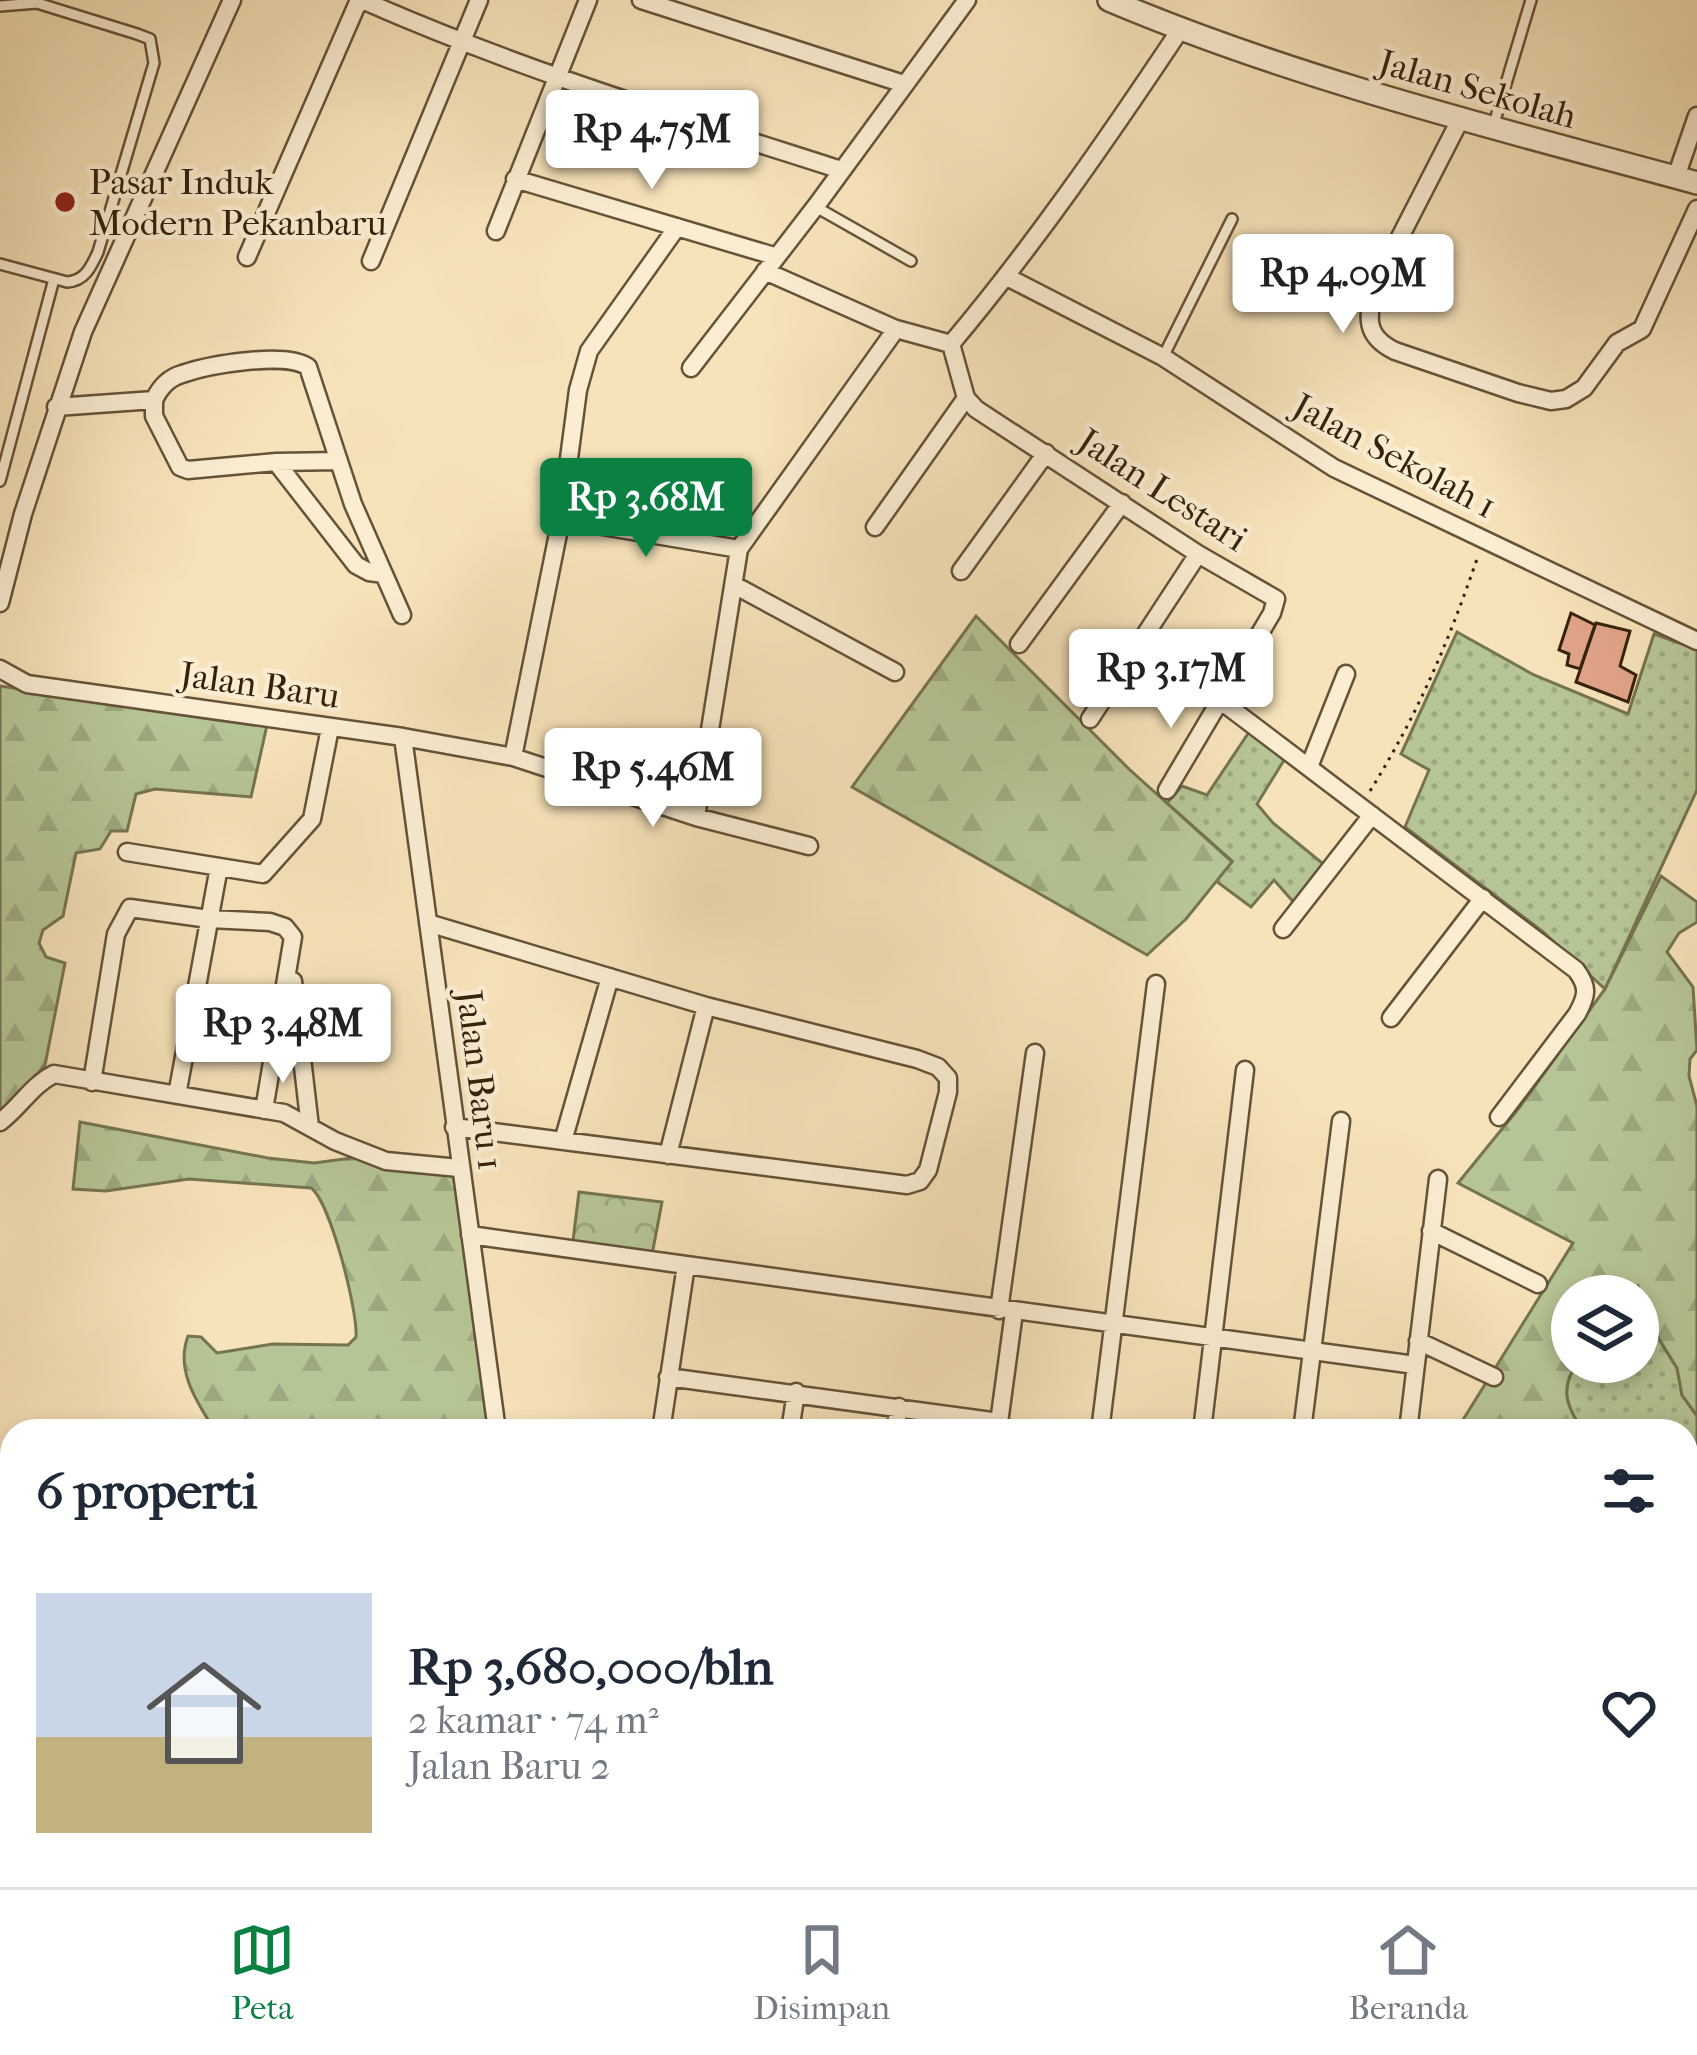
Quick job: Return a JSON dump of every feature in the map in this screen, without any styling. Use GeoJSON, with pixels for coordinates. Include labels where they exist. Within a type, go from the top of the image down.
{"type":"FeatureCollection","features":[{"type":"Feature","properties":{"kind":"street"},"geometry":{"type":"LineString","coordinates":[[0,604],[56,407],[83,332],[232,0]]}},
{"type":"Feature","properties":{"kind":"street"},"geometry":{"type":"LineString","coordinates":[[247,257],[360,0],[555,79],[841,170]]}},
{"type":"Feature","properties":{"kind":"street"},"geometry":{"type":"LineString","coordinates":[[371,261],[479,0]]}},
{"type":"Feature","properties":{"kind":"street"},"geometry":{"type":"LineString","coordinates":[[496,230],[588,0]]}},
{"type":"Feature","properties":{"kind":"street"},"geometry":{"type":"LineString","coordinates":[[641,0],[904,84]]}},
{"type":"Feature","properties":{"kind":"street"},"geometry":{"type":"LineString","coordinates":[[691,368],[965,0]]}},
{"type":"Feature","properties":{"kind":"street","name":"Jalan Sekolah"},"geometry":{"type":"LineString","coordinates":[[1109,0],[1180,30],[1331,81],[1687,180]]}},
{"type":"Feature","properties":{"kind":"street"},"geometry":{"type":"LineString","coordinates":[[951,344],[1090,166],[1180,30]]}},
{"type":"Feature","properties":{"kind":"street"},"geometry":{"type":"LineString","coordinates":[[1687,180],[1697,116]]}},
{"type":"Feature","properties":{"kind":"street"},"geometry":{"type":"LineString","coordinates":[[1461,118],[1375,286],[1369,332],[1395,351],[1518,393],[1551,401],[1566,399],[1584,388],[1617,343],[1642,329],[1697,209]]}},
{"type":"Feature","properties":{"kind":"street"},"geometry":{"type":"LineString","coordinates":[[515,179],[677,226],[770,264],[896,328],[951,344]]}},
{"type":"Feature","properties":{"kind":"street"},"geometry":{"type":"LineString","coordinates":[[514,757],[561,519],[570,432],[590,351],[677,226]]}},
{"type":"Feature","properties":{"kind":"street","name":"Jalan Sekolah 1"},"geometry":{"type":"LineString","coordinates":[[1007,277],[1163,357],[1334,468],[1697,641]]}},
{"type":"Feature","properties":{"kind":"street"},"geometry":{"type":"LineString","coordinates":[[696,817],[740,549],[896,328]]}},
{"type":"Feature","properties":{"kind":"street"},"geometry":{"type":"LineString","coordinates":[[875,527],[966,398],[951,344]]}},
{"type":"Feature","properties":{"kind":"street"},"geometry":{"type":"LineString","coordinates":[[338,460],[188,470],[180,466],[154,416],[154,400],[161,385],[180,374],[268,359],[298,359],[308,367],[338,460],[402,615]]}},
{"type":"Feature","properties":{"kind":"street","name":"Jalan Lestari"},"geometry":{"type":"LineString","coordinates":[[966,398],[1198,554],[1273,596],[1277,602],[1221,700]]}},
{"type":"Feature","properties":{"kind":"street"},"geometry":{"type":"LineString","coordinates":[[56,407],[154,400]]}},
{"type":"Feature","properties":{"kind":"street"},"geometry":{"type":"LineString","coordinates":[[961,571],[1046,453]]}},
{"type":"Feature","properties":{"kind":"street"},"geometry":{"type":"LineString","coordinates":[[276,462],[356,565],[384,574]]}},
{"type":"Feature","properties":{"kind":"street"},"geometry":{"type":"LineString","coordinates":[[1018,644],[1121,503]]}},
{"type":"Feature","properties":{"kind":"street"},"geometry":{"type":"LineString","coordinates":[[561,519],[740,549]]}},
{"type":"Feature","properties":{"kind":"street"},"geometry":{"type":"LineString","coordinates":[[1090,718],[1198,554]]}},
{"type":"Feature","properties":{"kind":"street"},"geometry":{"type":"LineString","coordinates":[[736,586],[895,672]]}},
{"type":"Feature","properties":{"kind":"street","name":"Jalan Baru"},"geometry":{"type":"LineString","coordinates":[[0,669],[27,683],[514,757],[696,817],[808,846]]}},
{"type":"Feature","properties":{"kind":"street"},"geometry":{"type":"LineString","coordinates":[[1309,767],[1346,674]]}},
{"type":"Feature","properties":{"kind":"street"},"geometry":{"type":"LineString","coordinates":[[1167,790],[1221,700],[1576,970],[1586,983],[1587,997],[1499,1117]]}},
{"type":"Feature","properties":{"kind":"street"},"geometry":{"type":"LineString","coordinates":[[127,852],[263,874],[312,819],[330,728]]}},
{"type":"Feature","properties":{"kind":"street","name":"Jalan Baru 1"},"geometry":{"type":"LineString","coordinates":[[404,737],[495,1419]]}},
{"type":"Feature","properties":{"kind":"street"},"geometry":{"type":"LineString","coordinates":[[1283,929],[1366,812]]}},
{"type":"Feature","properties":{"kind":"street"},"geometry":{"type":"LineString","coordinates":[[177,1095],[219,867]]}},
{"type":"Feature","properties":{"kind":"street"},"geometry":{"type":"LineString","coordinates":[[1391,1018],[1483,898]]}},
{"type":"Feature","properties":{"kind":"street"},"geometry":{"type":"LineString","coordinates":[[92,1082],[116,934],[130,908],[270,922],[293,937],[265,1109]]}},
{"type":"Feature","properties":{"kind":"street"},"geometry":{"type":"LineString","coordinates":[[428,923],[706,1006],[938,1067],[948,1078],[934,1154],[920,1181],[907,1185],[454,1127]]}},
{"type":"Feature","properties":{"kind":"street"},"geometry":{"type":"LineString","coordinates":[[291,962],[310,1127]]}},
{"type":"Feature","properties":{"kind":"street"},"geometry":{"type":"LineString","coordinates":[[563,1141],[610,977]]}},
{"type":"Feature","properties":{"kind":"street"},"geometry":{"type":"LineString","coordinates":[[1102,1419],[1156,984]]}},
{"type":"Feature","properties":{"kind":"street"},"geometry":{"type":"LineString","coordinates":[[668,1154],[706,1006]]}},
{"type":"Feature","properties":{"kind":"street"},"geometry":{"type":"LineString","coordinates":[[999,1419],[1035,1054]]}},
{"type":"Feature","properties":{"kind":"street"},"geometry":{"type":"LineString","coordinates":[[1204,1419],[1245,1070]]}},
{"type":"Feature","properties":{"kind":"street"},"geometry":{"type":"LineString","coordinates":[[0,1122],[22,1105],[38,1083],[54,1074],[284,1113],[386,1161],[459,1168]]}},
{"type":"Feature","properties":{"kind":"street"},"geometry":{"type":"LineString","coordinates":[[1303,1419],[1341,1120]]}},
{"type":"Feature","properties":{"kind":"street"},"geometry":{"type":"LineString","coordinates":[[1409,1419],[1438,1179]]}},
{"type":"Feature","properties":{"kind":"street"},"geometry":{"type":"LineString","coordinates":[[1431,1231],[1538,1284]]}},
{"type":"Feature","properties":{"kind":"street"},"geometry":{"type":"LineString","coordinates":[[470,1235],[1415,1365]]}},
{"type":"Feature","properties":{"kind":"street"},"geometry":{"type":"LineString","coordinates":[[663,1419],[686,1265]]}},
{"type":"Feature","properties":{"kind":"street"},"geometry":{"type":"LineString","coordinates":[[1418,1341],[1494,1377]]}},
{"type":"Feature","properties":{"kind":"street"},"geometry":{"type":"LineString","coordinates":[[668,1377],[961,1419]]}},
{"type":"Feature","properties":{"kind":"street"},"geometry":{"type":"LineString","coordinates":[[792,1419],[796,1392]]}},
{"type":"Feature","properties":{"kind":"street"},"geometry":{"type":"LineString","coordinates":[[896,1419],[898,1407]]}},
{"type":"Feature","properties":{"kind":"lane"},"geometry":{"type":"LineString","coordinates":[[85,18],[88,0]]}},
{"type":"Feature","properties":{"kind":"lane"},"geometry":{"type":"LineString","coordinates":[[1493,127],[1531,0]]}},
{"type":"Feature","properties":{"kind":"lane"},"geometry":{"type":"LineString","coordinates":[[0,6],[38,3],[150,39],[154,63],[98,252],[83,277],[67,282],[0,264]]}},
{"type":"Feature","properties":{"kind":"lane"},"geometry":{"type":"LineString","coordinates":[[816,206],[911,261]]}},
{"type":"Feature","properties":{"kind":"lane"},"geometry":{"type":"LineString","coordinates":[[1163,357],[1232,219]]}},
{"type":"Feature","properties":{"kind":"lane"},"geometry":{"type":"LineString","coordinates":[[0,482],[54,279]]}},
{"type":"Feature","properties":{"kind":"path"},"geometry":{"type":"LineString","coordinates":[[1366,812],[1445,652],[1483,541]]}},
{"type":"Feature","properties":{"kind":"green space"},"geometry":{"type":"Polygon","coordinates":[[[976,616],[1129,769],[1232,862],[1186,919],[1147,955],[852,787],[976,616]]]}},
{"type":"Feature","properties":{"kind":"green space"},"geometry":{"type":"Polygon","coordinates":[[[1457,632],[1534,675],[1628,714],[1654,634],[1697,649],[1697,790],[1605,989],[1542,931],[1405,827],[1429,770],[1401,754],[1457,632]]]}},
{"type":"Feature","properties":{"kind":"green space"},"geometry":{"type":"Polygon","coordinates":[[[0,686],[267,725],[251,797],[155,789],[136,794],[127,831],[111,831],[100,849],[76,853],[63,916],[43,930],[39,943],[46,957],[65,963],[45,1065],[0,1115],[0,686]]]}},
{"type":"Feature","properties":{"kind":"green space"},"geometry":{"type":"Polygon","coordinates":[[[1249,732],[1286,757],[1257,804],[1327,867],[1296,905],[1274,880],[1251,907],[1216,881],[1232,861],[1167,803],[1182,786],[1207,795],[1249,732]]]}},
{"type":"Feature","properties":{"kind":"green space"},"geometry":{"type":"Polygon","coordinates":[[[1661,876],[1697,902],[1697,922],[1679,933],[1667,952],[1693,987],[1697,1050],[1690,1059],[1689,1076],[1697,1106],[1697,1416],[1682,1395],[1677,1368],[1659,1339],[1659,1275],[1553,1275],[1573,1243],[1458,1183],[1605,989],[1661,876]]]}},
{"type":"Feature","properties":{"kind":"green space"},"geometry":{"type":"Polygon","coordinates":[[[80,1122],[268,1158],[314,1163],[359,1157],[453,1174],[490,1419],[208,1419],[186,1374],[188,1336],[201,1337],[217,1353],[273,1344],[348,1345],[356,1337],[348,1282],[318,1197],[311,1188],[189,1179],[106,1191],[73,1189],[80,1122]]]}},
{"type":"Feature","properties":{"kind":"green space"},"geometry":{"type":"Polygon","coordinates":[[[579,1192],[662,1202],[651,1260],[572,1249],[579,1192]]]}},
{"type":"Feature","properties":{"kind":"green space"},"geometry":{"type":"Polygon","coordinates":[[[1551,1278],[1551,1383],[1568,1383],[1567,1397],[1576,1419],[1463,1419],[1551,1278]]]}},
{"type":"Feature","properties":{"kind":"green space"},"geometry":{"type":"Polygon","coordinates":[[[1659,1339],[1677,1368],[1682,1395],[1697,1419],[1576,1419],[1568,1383],[1659,1383],[1659,1339]]]}},
{"type":"Feature","properties":{"kind":"building"},"geometry":{"type":"Polygon","coordinates":[[[1571,613],[1595,625],[1580,669],[1567,665],[1569,654],[1559,650],[1571,613]]]}},
{"type":"Feature","properties":{"kind":"building"},"geometry":{"type":"Polygon","coordinates":[[[1596,623],[1630,631],[1620,666],[1636,675],[1628,702],[1576,682],[1596,623]]]}},
{"type":"Feature","properties":{"kind":"place","name":"Pasar Induk Modern Pekanbaru"},"geometry":{"type":"Point","coordinates":[65,202]}}]}
